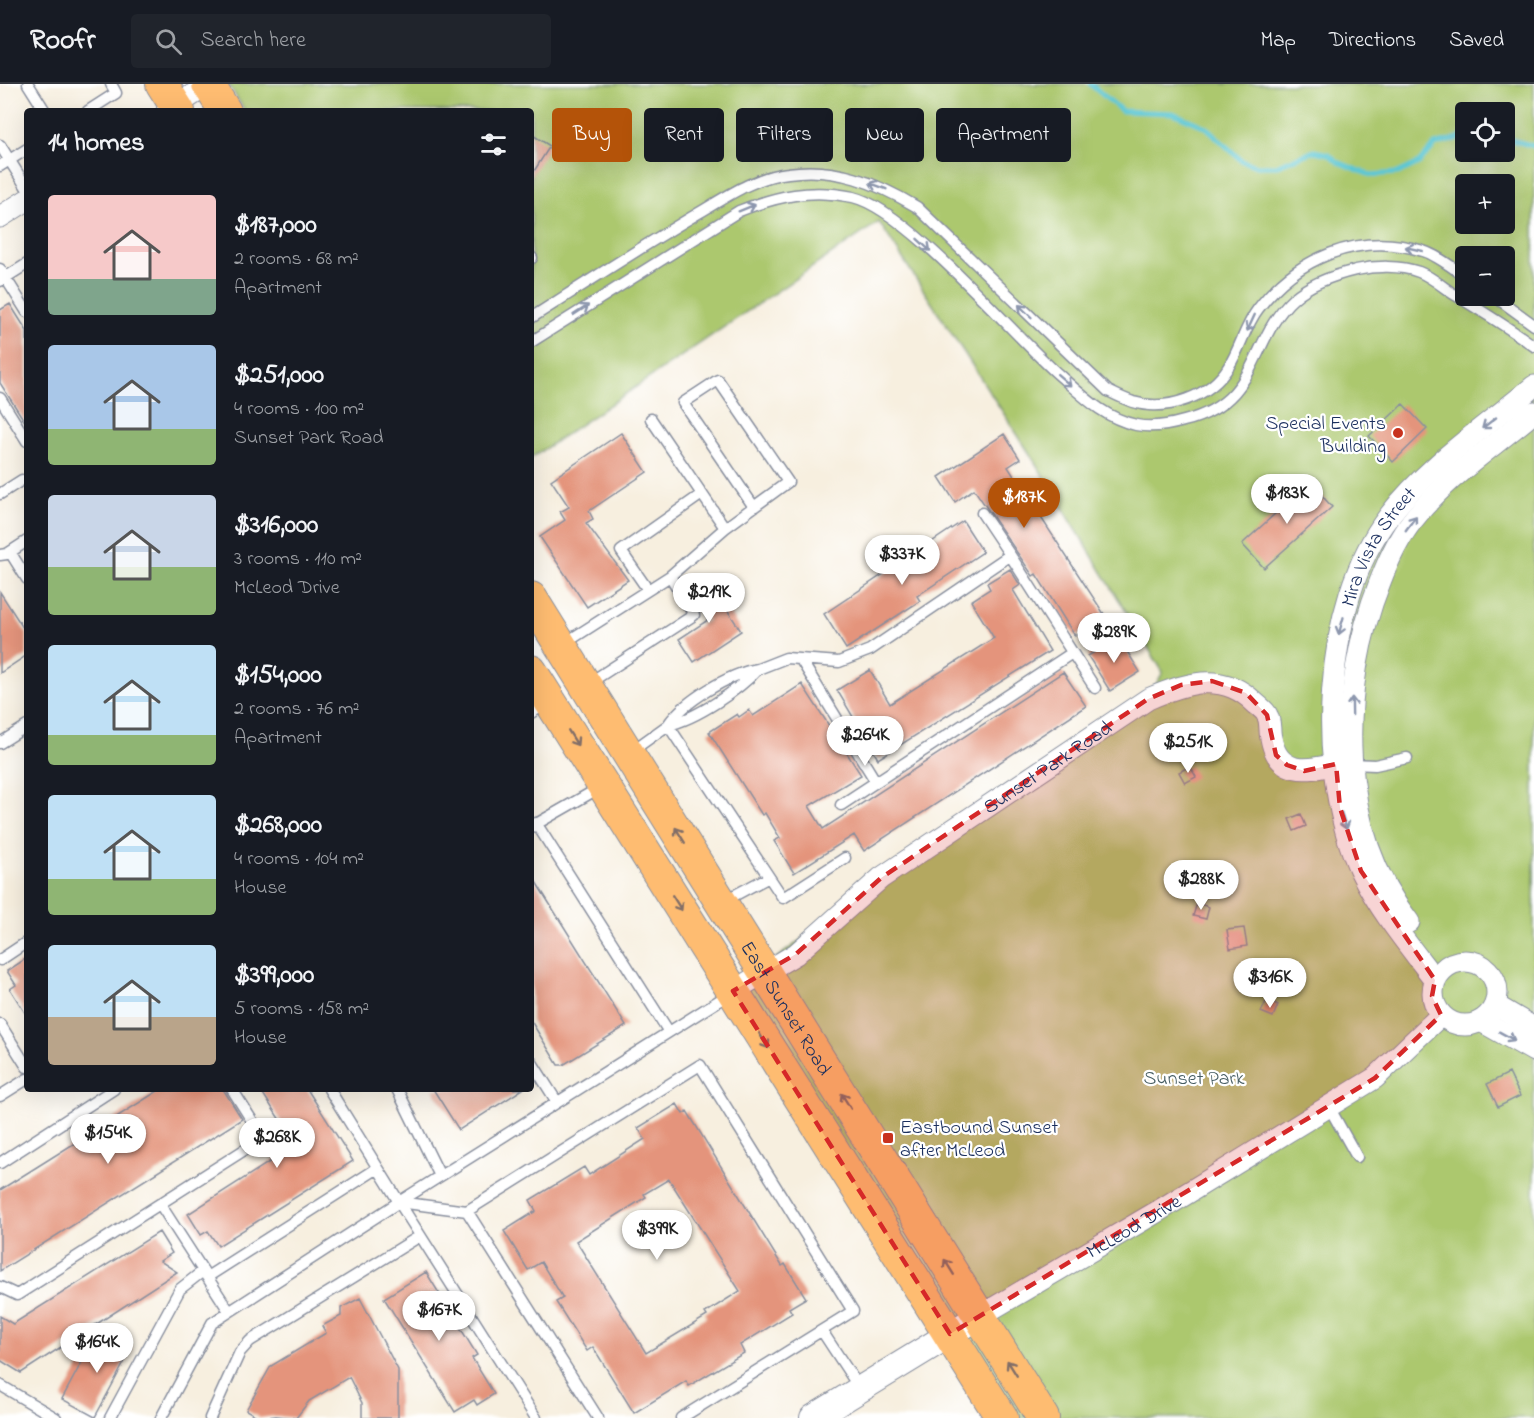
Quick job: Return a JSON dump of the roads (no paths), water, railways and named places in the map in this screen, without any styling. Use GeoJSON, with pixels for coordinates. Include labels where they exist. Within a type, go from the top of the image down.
{"type":"FeatureCollection","features":[{"type":"Feature","properties":{"kind":"main road"},"geometry":{"type":"LineString","coordinates":[[208,84],[223,108]]}},
{"type":"Feature","properties":{"kind":"main road","name":"East Sunset Road"},"geometry":{"type":"LineString","coordinates":[[534,603],[723,902],[1043,1418]]}},
{"type":"Feature","properties":{"kind":"main road","name":"East Sunset Road"},"geometry":{"type":"LineString","coordinates":[[534,682],[541,707],[604,786],[1002,1418]]}},
{"type":"Feature","properties":{"kind":"street"},"geometry":{"type":"LineString","coordinates":[[171,103],[208,84]]}},
{"type":"Feature","properties":{"kind":"street"},"geometry":{"type":"LineString","coordinates":[[0,217],[24,202]]}},
{"type":"Feature","properties":{"kind":"street","name":"Mira Vista Street"},"geometry":{"type":"LineString","coordinates":[[1344,764],[1331,697],[1338,636],[1351,592],[1368,549],[1389,516],[1418,484],[1534,386]]}},
{"type":"Feature","properties":{"kind":"street","name":"Mira Vista Street"},"geometry":{"type":"LineString","coordinates":[[1344,764],[1362,637],[1388,561],[1410,522],[1455,473],[1534,412]]}},
{"type":"Feature","properties":{"kind":"street","name":"Sunset Park Road"},"geometry":{"type":"LineString","coordinates":[[733,991],[796,954],[881,878],[1148,699],[1179,686],[1212,681],[1246,693],[1267,715],[1276,755],[1287,765],[1304,771],[1344,764]]}},
{"type":"Feature","properties":{"kind":"street"},"geometry":{"type":"LineString","coordinates":[[1344,764],[1375,865],[1439,974]]}},
{"type":"Feature","properties":{"kind":"street"},"geometry":{"type":"LineString","coordinates":[[1463,960],[1483,966],[1496,984],[1495,1005],[1481,1021],[1460,1025],[1441,1016],[1432,996],[1439,974],[1463,960]]}},
{"type":"Feature","properties":{"kind":"street"},"geometry":{"type":"LineString","coordinates":[[1495,1005],[1534,1028]]}},
{"type":"Feature","properties":{"kind":"street","name":"McLeod Drive"},"geometry":{"type":"LineString","coordinates":[[813,1418],[1375,1078],[1441,1016]]}},
{"type":"Feature","properties":{"kind":"street"},"geometry":{"type":"LineString","coordinates":[[1481,1021],[1534,1051]]}},
{"type":"Feature","properties":{"kind":"lane"},"geometry":{"type":"LineString","coordinates":[[28,84],[43,108]]}},
{"type":"Feature","properties":{"kind":"lane"},"geometry":{"type":"LineString","coordinates":[[93,108],[116,93],[111,84]]}},
{"type":"Feature","properties":{"kind":"lane"},"geometry":{"type":"LineString","coordinates":[[0,145],[5,163],[24,185]]}},
{"type":"Feature","properties":{"kind":"lane"},"geometry":{"type":"LineString","coordinates":[[5,163],[24,151]]}},
{"type":"Feature","properties":{"kind":"lane"},"geometry":{"type":"LineString","coordinates":[[534,316],[655,238],[750,183],[787,172],[821,172],[854,177],[883,187],[917,207],[1108,391],[1134,403],[1163,405],[1188,400],[1211,387],[1227,370],[1256,312],[1274,290],[1302,266],[1336,249],[1395,245],[1425,251],[1455,270]]}},
{"type":"Feature","properties":{"kind":"lane"},"geometry":{"type":"LineString","coordinates":[[534,340],[738,211],[776,197],[814,194],[854,198],[897,220],[1098,410],[1137,425],[1171,425],[1193,419],[1220,406],[1243,384],[1278,317],[1292,299],[1334,275],[1363,268],[1391,267],[1419,272],[1534,346]]}},
{"type":"Feature","properties":{"kind":"lane"},"geometry":{"type":"LineString","coordinates":[[24,265],[2,276],[24,308]]}},
{"type":"Feature","properties":{"kind":"lane"},"geometry":{"type":"LineString","coordinates":[[1508,306],[1534,325]]}},
{"type":"Feature","properties":{"kind":"lane"},"geometry":{"type":"LineString","coordinates":[[561,646],[670,576],[725,528],[754,507],[788,482],[718,380],[683,403],[754,507]]}},
{"type":"Feature","properties":{"kind":"lane"},"geometry":{"type":"LineString","coordinates":[[0,398],[24,436]]}},
{"type":"Feature","properties":{"kind":"lane"},"geometry":{"type":"LineString","coordinates":[[651,419],[725,528]]}},
{"type":"Feature","properties":{"kind":"lane"},"geometry":{"type":"LineString","coordinates":[[0,494],[22,480]]}},
{"type":"Feature","properties":{"kind":"lane"},"geometry":{"type":"LineString","coordinates":[[648,590],[621,551],[702,494]]}},
{"type":"Feature","properties":{"kind":"lane"},"geometry":{"type":"LineString","coordinates":[[982,513],[1095,688]]}},
{"type":"Feature","properties":{"kind":"lane"},"geometry":{"type":"LineString","coordinates":[[24,543],[5,553],[24,575]]}},
{"type":"Feature","properties":{"kind":"lane"},"geometry":{"type":"LineString","coordinates":[[629,753],[668,726],[683,722],[698,706],[720,692],[747,681],[758,669],[786,658],[839,662],[870,650],[1010,555]]}},
{"type":"Feature","properties":{"kind":"lane"},"geometry":{"type":"LineString","coordinates":[[586,685],[694,615],[670,576]]}},
{"type":"Feature","properties":{"kind":"lane"},"geometry":{"type":"LineString","coordinates":[[841,805],[1072,653]]}},
{"type":"Feature","properties":{"kind":"lane"},"geometry":{"type":"LineString","coordinates":[[801,660],[876,782]]}},
{"type":"Feature","properties":{"kind":"lane"},"geometry":{"type":"LineString","coordinates":[[668,726],[783,898],[845,858]]}},
{"type":"Feature","properties":{"kind":"lane"},"geometry":{"type":"LineString","coordinates":[[0,743],[24,728]]}},
{"type":"Feature","properties":{"kind":"lane"},"geometry":{"type":"LineString","coordinates":[[1344,764],[1375,765],[1407,758]]}},
{"type":"Feature","properties":{"kind":"lane"},"geometry":{"type":"LineString","coordinates":[[604,786],[534,825],[669,1032]]}},
{"type":"Feature","properties":{"kind":"lane"},"geometry":{"type":"LineString","coordinates":[[723,902],[769,877]]}},
{"type":"Feature","properties":{"kind":"lane"},"geometry":{"type":"LineString","coordinates":[[0,960],[24,944]]}},
{"type":"Feature","properties":{"kind":"lane"},"geometry":{"type":"LineString","coordinates":[[161,1418],[212,1323],[733,991]]}},
{"type":"Feature","properties":{"kind":"lane"},"geometry":{"type":"LineString","coordinates":[[0,1024],[24,1062]]}},
{"type":"Feature","properties":{"kind":"lane"},"geometry":{"type":"LineString","coordinates":[[534,1065],[557,1102]]}},
{"type":"Feature","properties":{"kind":"lane"},"geometry":{"type":"LineString","coordinates":[[399,1202],[467,1210],[700,1065],[853,1311],[681,1418]]}},
{"type":"Feature","properties":{"kind":"lane"},"geometry":{"type":"LineString","coordinates":[[0,1096],[24,1080]]}},
{"type":"Feature","properties":{"kind":"lane"},"geometry":{"type":"LineString","coordinates":[[0,1163],[109,1092]]}},
{"type":"Feature","properties":{"kind":"lane"},"geometry":{"type":"LineString","coordinates":[[0,1287],[17,1295],[263,1138],[234,1092]]}},
{"type":"Feature","properties":{"kind":"lane"},"geometry":{"type":"LineString","coordinates":[[331,1092],[536,1418]]}},
{"type":"Feature","properties":{"kind":"lane"},"geometry":{"type":"LineString","coordinates":[[398,1092],[440,1176]]}},
{"type":"Feature","properties":{"kind":"lane"},"geometry":{"type":"LineString","coordinates":[[1329,1107],[1356,1157]]}},
{"type":"Feature","properties":{"kind":"lane"},"geometry":{"type":"LineString","coordinates":[[110,1418],[180,1289],[378,1168]]}},
{"type":"Feature","properties":{"kind":"lane"},"geometry":{"type":"LineString","coordinates":[[160,1204],[229,1311]]}},
{"type":"Feature","properties":{"kind":"lane"},"geometry":{"type":"LineString","coordinates":[[467,1210],[598,1418]]}},
{"type":"Feature","properties":{"kind":"lane"},"geometry":{"type":"LineString","coordinates":[[210,1418],[240,1352],[250,1341],[420,1236]]}},
{"type":"Feature","properties":{"kind":"lane"},"geometry":{"type":"LineString","coordinates":[[822,1331],[860,1390]]}},
{"type":"Feature","properties":{"kind":"lane"},"geometry":{"type":"LineString","coordinates":[[0,1385],[56,1418]]}},
{"type":"Feature","properties":{"kind":"waterway"},"geometry":{"type":"LineString","coordinates":[[1090,84],[1122,111],[1173,113],[1206,127],[1242,161],[1257,166],[1275,166],[1314,151],[1329,154],[1338,162],[1370,175],[1398,173],[1419,163],[1435,145],[1455,139]]}},
{"type":"Feature","properties":{"kind":"waterway"},"geometry":{"type":"LineString","coordinates":[[1515,141],[1534,146]]}},
{"type":"Feature","properties":{"kind":"place","name":"Special Events Building"},"geometry":{"type":"Point","coordinates":[1398,433]}},
{"type":"Feature","properties":{"kind":"place","name":"Eastbound Sunset after McLeod"},"geometry":{"type":"Point","coordinates":[888,1138]}},
{"type":"Feature","properties":{"kind":"park label","name":"Sunset Park"},"geometry":{"type":"Point","coordinates":[1194,1077]}}]}
